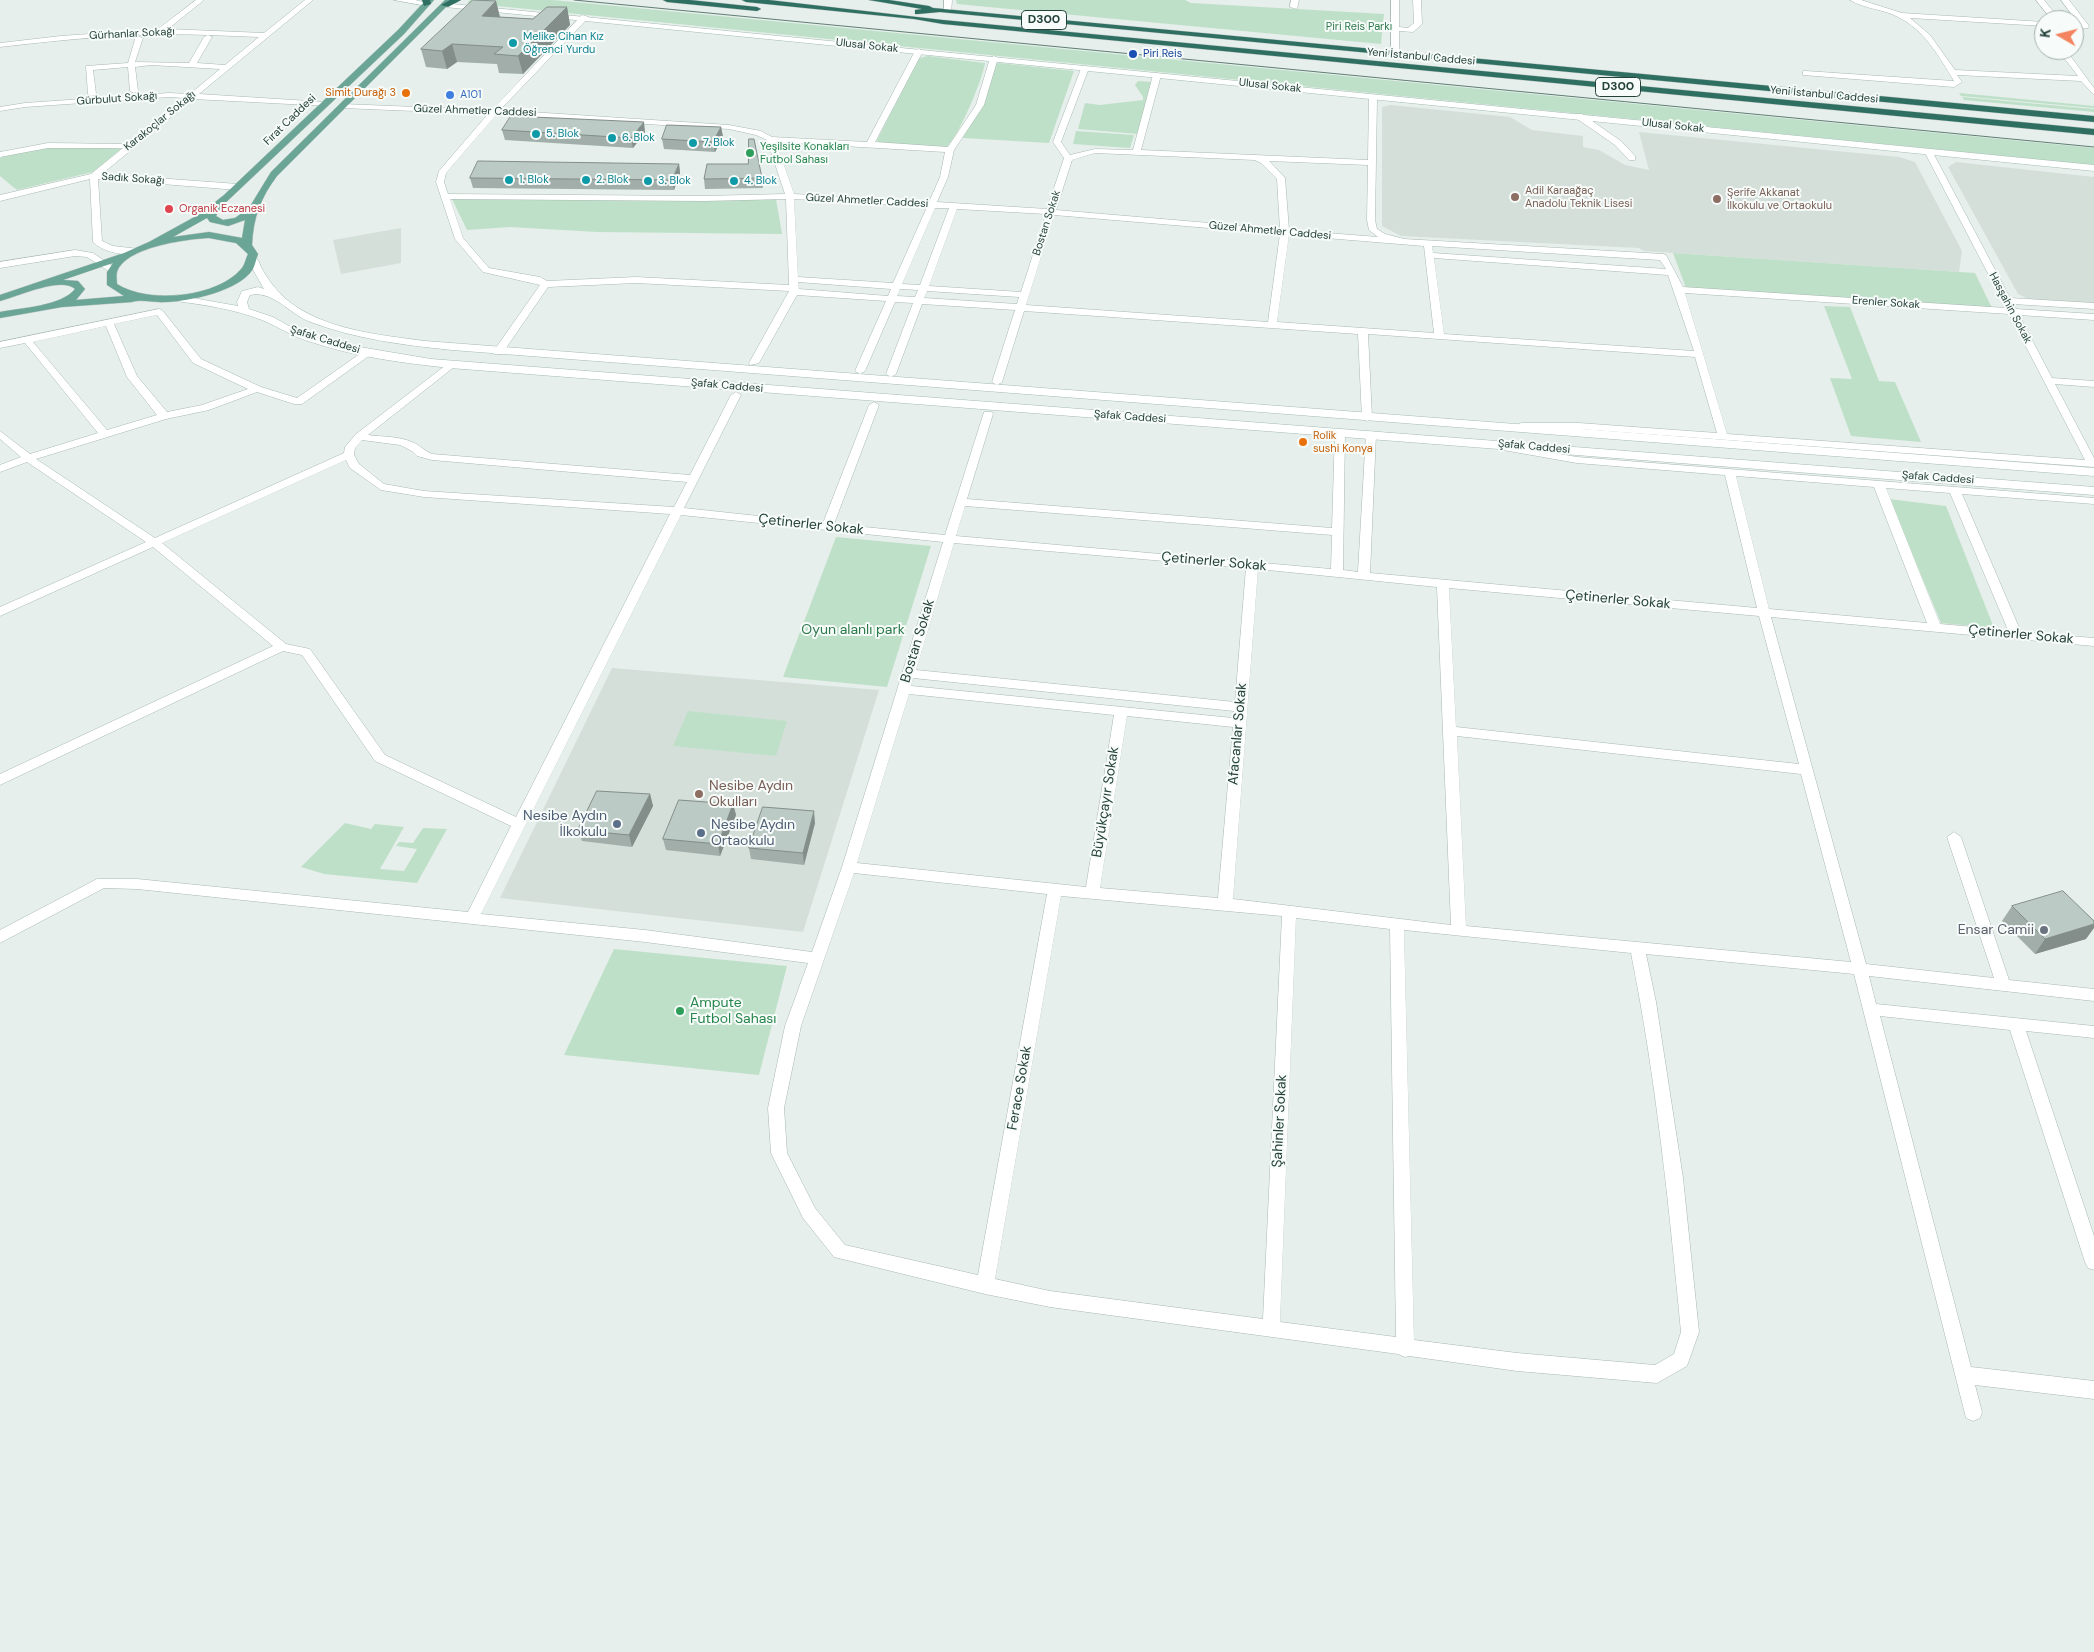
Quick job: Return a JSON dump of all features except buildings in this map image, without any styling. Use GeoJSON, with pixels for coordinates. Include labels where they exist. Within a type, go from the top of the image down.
{"type":"FeatureCollection","features":[{"type":"Feature","properties":{"kind":"highway"},"geometry":{"type":"LineString","coordinates":[[447,3],[457,0]]}},
{"type":"Feature","properties":{"kind":"highway","name":"D300"},"geometry":{"type":"LineString","coordinates":[[667,0],[890,22],[943,22]]}},
{"type":"Feature","properties":{"kind":"highway","name":"Yeni İstanbul Caddesi"},"geometry":{"type":"LineString","coordinates":[[746,0],[914,17],[943,22],[2094,132]]}},
{"type":"Feature","properties":{"kind":"highway","name":"Yeni İstanbul Caddesi"},"geometry":{"type":"LineString","coordinates":[[801,0],[919,12],[944,11],[2094,119]]}},
{"type":"Feature","properties":{"kind":"highway","name":"D300"},"geometry":{"type":"LineString","coordinates":[[872,0],[944,11]]}},
{"type":"Feature","properties":{"kind":"main road"},"geometry":{"type":"LineString","coordinates":[[398,0],[427,1]]}},
{"type":"Feature","properties":{"kind":"main road","name":"Fırat Caddesi"},"geometry":{"type":"LineString","coordinates":[[154,244],[216,207],[401,32],[427,1]]}},
{"type":"Feature","properties":{"kind":"main road","name":"Fırat Caddesi"},"geometry":{"type":"LineString","coordinates":[[247,245],[252,210],[262,190],[277,170],[447,3]]}},
{"type":"Feature","properties":{"kind":"main road","name":"Ulusal Sokak"},"geometry":{"type":"LineString","coordinates":[[447,3],[2094,168]]}},
{"type":"Feature","properties":{"kind":"main road"},"geometry":{"type":"LineString","coordinates":[[216,207],[212,219],[219,223],[237,220],[252,210]]}},
{"type":"Feature","properties":{"kind":"main road"},"geometry":{"type":"LineString","coordinates":[[0,298],[102,264],[154,244],[187,236],[209,235],[228,237],[247,245],[252,258],[242,274],[228,283],[204,293],[176,298],[40,307]]}},
{"type":"Feature","properties":{"kind":"main road"},"geometry":{"type":"LineString","coordinates":[[136,251],[121,260],[113,270],[110,280],[115,289],[126,295],[143,299]]}},
{"type":"Feature","properties":{"kind":"main road","name":"Şafak Caddesi"},"geometry":{"type":"LineString","coordinates":[[252,258],[259,274],[277,296],[306,317],[346,330],[411,342],[498,352],[1566,433],[2093,467]]}},
{"type":"Feature","properties":{"kind":"main road"},"geometry":{"type":"LineString","coordinates":[[0,315],[40,307],[74,296],[80,289],[74,283],[37,286]]}},
{"type":"Feature","properties":{"kind":"main road"},"geometry":{"type":"LineString","coordinates":[[244,310],[242,302],[246,293],[258,290],[277,296]]}},
{"type":"Feature","properties":{"kind":"main road","name":"Şafak Caddesi"},"geometry":{"type":"LineString","coordinates":[[176,298],[208,302],[244,310],[266,318],[296,333],[368,352],[405,360],[450,365],[1080,414],[1371,434],[2094,491]]}},
{"type":"Feature","properties":{"kind":"main road"},"geometry":{"type":"LineString","coordinates":[[664,364],[685,359],[860,371],[1068,388],[1085,396]]}},
{"type":"Feature","properties":{"kind":"main road"},"geometry":{"type":"LineString","coordinates":[[653,380],[678,391],[1058,421],[1080,414]]}},
{"type":"Feature","properties":{"kind":"main road"},"geometry":{"type":"LineString","coordinates":[[1566,433],[1569,450]]}},
{"type":"Feature","properties":{"kind":"street"},"geometry":{"type":"LineString","coordinates":[[161,31],[200,0]]}},
{"type":"Feature","properties":{"kind":"street","name":"Karakoçlar Sokağı"},"geometry":{"type":"LineString","coordinates":[[94,176],[309,0]]}},
{"type":"Feature","properties":{"kind":"street"},"geometry":{"type":"LineString","coordinates":[[944,11],[948,0]]}},
{"type":"Feature","properties":{"kind":"street"},"geometry":{"type":"LineString","coordinates":[[1395,0],[1395,53]]}},
{"type":"Feature","properties":{"kind":"street"},"geometry":{"type":"LineString","coordinates":[[1395,29],[1410,30],[1418,24],[1418,0]]}},
{"type":"Feature","properties":{"kind":"street"},"geometry":{"type":"LineString","coordinates":[[1806,73],[1941,86],[1954,85],[1958,82],[1932,38],[1915,23],[1901,15],[1854,0]]}},
{"type":"Feature","properties":{"kind":"street"},"geometry":{"type":"LineString","coordinates":[[2040,0],[2048,10]]}},
{"type":"Feature","properties":{"kind":"street"},"geometry":{"type":"LineString","coordinates":[[2065,0],[2085,26],[2094,26]]}},
{"type":"Feature","properties":{"kind":"street"},"geometry":{"type":"LineString","coordinates":[[1901,15],[2034,23]]}},
{"type":"Feature","properties":{"kind":"street"},"geometry":{"type":"LineString","coordinates":[[585,17],[495,112],[442,174],[440,182],[459,240],[486,270],[540,280],[544,284],[636,280],[794,286],[896,286],[1024,295]]}},
{"type":"Feature","properties":{"kind":"street","name":"Gürhanlar Sokağı"},"geometry":{"type":"LineString","coordinates":[[0,45],[61,38],[161,31],[265,35]]}},
{"type":"Feature","properties":{"kind":"street"},"geometry":{"type":"LineString","coordinates":[[192,65],[208,37]]}},
{"type":"Feature","properties":{"kind":"street"},"geometry":{"type":"LineString","coordinates":[[134,91],[132,64],[139,38]]}},
{"type":"Feature","properties":{"kind":"street"},"geometry":{"type":"LineString","coordinates":[[870,144],[919,51]]}},
{"type":"Feature","properties":{"kind":"street"},"geometry":{"type":"LineString","coordinates":[[860,371],[930,205],[944,177],[950,150],[980,105],[994,58]]}},
{"type":"Feature","properties":{"kind":"street"},"geometry":{"type":"LineString","coordinates":[[2069,60],[2094,93]]}},
{"type":"Feature","properties":{"kind":"street"},"geometry":{"type":"LineString","coordinates":[[92,94],[89,68],[132,64],[226,67]]}},
{"type":"Feature","properties":{"kind":"street"},"geometry":{"type":"LineString","coordinates":[[1086,68],[1057,142],[1068,158],[1095,151],[1372,163]]}},
{"type":"Feature","properties":{"kind":"street"},"geometry":{"type":"LineString","coordinates":[[1952,72],[2083,79]]}},
{"type":"Feature","properties":{"kind":"street"},"geometry":{"type":"LineString","coordinates":[[1136,153],[1157,75]]}},
{"type":"Feature","properties":{"kind":"street","name":"Gürbulut Sokağı"},"geometry":{"type":"LineString","coordinates":[[1,109],[149,96],[191,96],[325,104]]}},
{"type":"Feature","properties":{"kind":"street"},"geometry":{"type":"LineString","coordinates":[[1373,97],[1370,220],[1373,230],[1382,236],[1403,242],[1663,257],[1668,260],[1679,290],[1723,437]]}},
{"type":"Feature","properties":{"kind":"street","name":"Güzel Ahmetler Caddesi"},"geometry":{"type":"LineString","coordinates":[[342,106],[495,112],[729,127],[758,133],[771,139],[790,196],[1051,212],[1403,242]]}},
{"type":"Feature","properties":{"kind":"street"},"geometry":{"type":"LineString","coordinates":[[1579,116],[1618,143],[1632,158]]}},
{"type":"Feature","properties":{"kind":"street"},"geometry":{"type":"LineString","coordinates":[[771,139],[950,150]]}},
{"type":"Feature","properties":{"kind":"street"},"geometry":{"type":"LineString","coordinates":[[0,155],[33,145],[49,143],[130,146]]}},
{"type":"Feature","properties":{"kind":"street","name":"Hasşahin Sokak"},"geometry":{"type":"LineString","coordinates":[[1928,151],[2093,467]]}},
{"type":"Feature","properties":{"kind":"street","name":"Bostan Sokak"},"geometry":{"type":"LineString","coordinates":[[997,382],[1068,158]]}},
{"type":"Feature","properties":{"kind":"street"},"geometry":{"type":"LineString","coordinates":[[1258,158],[1264,161],[1281,178],[1285,232],[1272,324]]}},
{"type":"Feature","properties":{"kind":"street"},"geometry":{"type":"LineString","coordinates":[[94,176],[98,242],[103,247],[136,251]]}},
{"type":"Feature","properties":{"kind":"street","name":"Sadık Sokağı"},"geometry":{"type":"LineString","coordinates":[[0,198],[94,176],[238,187]]}},
{"type":"Feature","properties":{"kind":"street"},"geometry":{"type":"LineString","coordinates":[[0,187],[11,195]]}},
{"type":"Feature","properties":{"kind":"street"},"geometry":{"type":"LineString","coordinates":[[445,197],[706,199],[790,196],[794,286],[754,363]]}},
{"type":"Feature","properties":{"kind":"street"},"geometry":{"type":"LineString","coordinates":[[891,374],[954,206]]}},
{"type":"Feature","properties":{"kind":"street"},"geometry":{"type":"LineString","coordinates":[[1428,243],[1439,336]]}},
{"type":"Feature","properties":{"kind":"street"},"geometry":{"type":"LineString","coordinates":[[0,265],[75,253],[90,255],[113,270]]}},
{"type":"Feature","properties":{"kind":"street"},"geometry":{"type":"LineString","coordinates":[[1429,255],[1671,272]]}},
{"type":"Feature","properties":{"kind":"street"},"geometry":{"type":"LineString","coordinates":[[498,352],[544,284]]}},
{"type":"Feature","properties":{"kind":"street"},"geometry":{"type":"LineString","coordinates":[[794,286],[918,300],[1699,354]]}},
{"type":"Feature","properties":{"kind":"street","name":"Erenler Sokak"},"geometry":{"type":"LineString","coordinates":[[1679,290],[2094,317]]}},
{"type":"Feature","properties":{"kind":"street"},"geometry":{"type":"LineString","coordinates":[[2006,300],[2094,306]]}},
{"type":"Feature","properties":{"kind":"street"},"geometry":{"type":"LineString","coordinates":[[0,345],[159,312],[197,361],[257,389],[298,402],[368,352]]}},
{"type":"Feature","properties":{"kind":"street"},"geometry":{"type":"LineString","coordinates":[[109,323],[132,377],[164,416]]}},
{"type":"Feature","properties":{"kind":"street"},"geometry":{"type":"LineString","coordinates":[[1363,331],[1366,418]]}},
{"type":"Feature","properties":{"kind":"street"},"geometry":{"type":"LineString","coordinates":[[27,340],[104,434]]}},
{"type":"Feature","properties":{"kind":"street"},"geometry":{"type":"LineString","coordinates":[[0,612],[156,544],[349,455],[350,447],[360,436],[450,365]]}},
{"type":"Feature","properties":{"kind":"street"},"geometry":{"type":"LineString","coordinates":[[2049,381],[2094,384]]}},
{"type":"Feature","properties":{"kind":"street"},"geometry":{"type":"LineString","coordinates":[[0,469],[28,458],[164,416],[205,408],[257,389]]}},
{"type":"Feature","properties":{"kind":"street"},"geometry":{"type":"LineString","coordinates":[[472,918],[736,395]]}},
{"type":"Feature","properties":{"kind":"street"},"geometry":{"type":"LineString","coordinates":[[827,527],[874,405]]}},
{"type":"Feature","properties":{"kind":"street","name":"Bostan Sokak"},"geometry":{"type":"LineString","coordinates":[[988,414],[849,867],[793,1026],[776,1108],[779,1154],[805,1204],[840,1252],[985,1286],[1050,1299],[1405,1349],[1517,1362],[1657,1374],[1681,1360],[1690,1332],[1675,1178],[1650,1012],[1637,948]]}},
{"type":"Feature","properties":{"kind":"street"},"geometry":{"type":"LineString","coordinates":[[1485,427],[1579,426],[2093,467]]}},
{"type":"Feature","properties":{"kind":"street"},"geometry":{"type":"LineString","coordinates":[[1337,573],[1340,432]]}},
{"type":"Feature","properties":{"kind":"street"},"geometry":{"type":"LineString","coordinates":[[0,434],[28,458],[156,544],[282,647],[306,652],[380,758],[519,824]]}},
{"type":"Feature","properties":{"kind":"street"},"geometry":{"type":"LineString","coordinates":[[1364,575],[1371,434]]}},
{"type":"Feature","properties":{"kind":"street"},"geometry":{"type":"LineString","coordinates":[[360,436],[371,440],[411,444],[417,447],[420,454],[432,457],[693,479]]}},
{"type":"Feature","properties":{"kind":"street"},"geometry":{"type":"LineString","coordinates":[[1483,443],[1577,460],[1730,474],[2094,501]]}},
{"type":"Feature","properties":{"kind":"street","name":"Çetinerler Sokak"},"geometry":{"type":"LineString","coordinates":[[349,455],[354,466],[381,486],[424,494],[677,512],[949,539],[2094,642]]}},
{"type":"Feature","properties":{"kind":"street"},"geometry":{"type":"LineString","coordinates":[[1730,474],[1764,612],[1808,770],[1973,1412]]}},
{"type":"Feature","properties":{"kind":"street"},"geometry":{"type":"LineString","coordinates":[[1879,485],[1934,628]]}},
{"type":"Feature","properties":{"kind":"street"},"geometry":{"type":"LineString","coordinates":[[1954,491],[2016,635]]}},
{"type":"Feature","properties":{"kind":"street"},"geometry":{"type":"LineString","coordinates":[[961,502],[1338,532]]}},
{"type":"Feature","properties":{"kind":"street","name":"Afacanlar Sokak"},"geometry":{"type":"LineString","coordinates":[[1225,904],[1252,565]]}},
{"type":"Feature","properties":{"kind":"street"},"geometry":{"type":"LineString","coordinates":[[1443,584],[1459,931]]}},
{"type":"Feature","properties":{"kind":"street"},"geometry":{"type":"LineString","coordinates":[[0,780],[282,647]]}},
{"type":"Feature","properties":{"kind":"street"},"geometry":{"type":"LineString","coordinates":[[908,673],[1241,706]]}},
{"type":"Feature","properties":{"kind":"street"},"geometry":{"type":"LineString","coordinates":[[904,689],[1239,723]]}},
{"type":"Feature","properties":{"kind":"street","name":"Büyükçayır Sokak"},"geometry":{"type":"LineString","coordinates":[[1092,893],[1121,711]]}},
{"type":"Feature","properties":{"kind":"street"},"geometry":{"type":"LineString","coordinates":[[1450,731],[1808,770]]}},
{"type":"Feature","properties":{"kind":"street"},"geometry":{"type":"LineString","coordinates":[[1954,838],[2003,984]]}},
{"type":"Feature","properties":{"kind":"street"},"geometry":{"type":"LineString","coordinates":[[849,867],[1056,890],[1225,904],[1459,931],[1859,969],[2094,995]]}},
{"type":"Feature","properties":{"kind":"street"},"geometry":{"type":"LineString","coordinates":[[0,937],[102,884],[136,884],[645,936],[817,958]]}},
{"type":"Feature","properties":{"kind":"street","name":"Ferace Sokak"},"geometry":{"type":"LineString","coordinates":[[985,1286],[1056,890]]}},
{"type":"Feature","properties":{"kind":"street","name":"Şahinler Sokak"},"geometry":{"type":"LineString","coordinates":[[1271,1330],[1289,911]]}},
{"type":"Feature","properties":{"kind":"street"},"geometry":{"type":"LineString","coordinates":[[1397,924],[1405,1349]]}},
{"type":"Feature","properties":{"kind":"street"},"geometry":{"type":"LineString","coordinates":[[1870,1009],[2094,1032]]}},
{"type":"Feature","properties":{"kind":"street"},"geometry":{"type":"LineString","coordinates":[[2016,1024],[2094,1262]]}},
{"type":"Feature","properties":{"kind":"street"},"geometry":{"type":"LineString","coordinates":[[1963,1375],[2094,1390]]}},
{"type":"Feature","properties":{"kind":"shaded area"},"geometry":{"type":"Polygon","coordinates":[[[1391,105],[1510,117],[1532,130],[1583,136],[1583,147],[1599,150],[1625,165],[1649,170],[1639,132],[1899,157],[1915,162],[1962,251],[1959,272],[1644,251],[1639,248],[1401,236],[1382,226],[1382,107],[1391,105]]]}},
{"type":"Feature","properties":{"kind":"shaded area"},"geometry":{"type":"Polygon","coordinates":[[[1956,162],[2094,177],[2094,305],[2033,301],[2018,294],[1948,167],[1956,162]]]}},
{"type":"Feature","properties":{"kind":"shaded area"},"geometry":{"type":"Polygon","coordinates":[[[401,228],[401,263],[341,274],[333,240],[401,228]]]}},
{"type":"Feature","properties":{"kind":"shaded area","name":"Nesibe Aydın Okulları"},"geometry":{"type":"Polygon","coordinates":[[[612,668],[879,690],[803,932],[500,898],[612,668]]]}},
{"type":"Feature","properties":{"kind":"green space"},"geometry":{"type":"Polygon","coordinates":[[[470,0],[553,0],[2094,148],[2094,165],[467,3],[470,0]]]}},
{"type":"Feature","properties":{"kind":"green space","name":"Piri Reis Parkı"},"geometry":{"type":"Polygon","coordinates":[[[956,0],[1185,0],[1191,3],[1384,14],[1381,44],[957,4],[956,0]]]}},
{"type":"Feature","properties":{"kind":"green space"},"geometry":{"type":"Polygon","coordinates":[[[928,56],[985,63],[963,122],[945,148],[879,143],[877,140],[919,58],[928,56]]]}},
{"type":"Feature","properties":{"kind":"green space"},"geometry":{"type":"Polygon","coordinates":[[[999,63],[1074,71],[1049,143],[963,138],[985,90],[992,65],[999,63]]]}},
{"type":"Feature","properties":{"kind":"green space"},"geometry":{"type":"Polygon","coordinates":[[[1138,81],[1153,82],[1138,134],[1078,129],[1085,103],[1100,105],[1143,100],[1135,85],[1138,81]]]}},
{"type":"Feature","properties":{"kind":"green space"},"geometry":{"type":"Polygon","coordinates":[[[1959,93],[2094,106],[2094,108],[1961,96],[1959,93]]]}},
{"type":"Feature","properties":{"kind":"green space"},"geometry":{"type":"Polygon","coordinates":[[[1962,97],[2094,109],[2094,112],[1964,100],[1962,97]]]}},
{"type":"Feature","properties":{"kind":"green space"},"geometry":{"type":"Polygon","coordinates":[[[1076,131],[1134,135],[1130,148],[1073,144],[1076,131]]]}},
{"type":"Feature","properties":{"kind":"green space"},"geometry":{"type":"Polygon","coordinates":[[[59,145],[121,149],[93,172],[17,190],[0,176],[0,158],[19,152],[59,145]]]}},
{"type":"Feature","properties":{"kind":"green space"},"geometry":{"type":"Polygon","coordinates":[[[452,199],[776,199],[782,234],[597,232],[510,227],[467,230],[452,199]]]}},
{"type":"Feature","properties":{"kind":"green space"},"geometry":{"type":"Polygon","coordinates":[[[1673,253],[1975,273],[1992,308],[1686,288],[1673,253]]]}},
{"type":"Feature","properties":{"kind":"green space"},"geometry":{"type":"Polygon","coordinates":[[[1824,306],[1850,307],[1879,381],[1895,382],[1921,442],[1851,436],[1830,378],[1852,379],[1824,306]]]}},
{"type":"Feature","properties":{"kind":"green space"},"geometry":{"type":"Polygon","coordinates":[[[1889,499],[1946,506],[1994,628],[1941,623],[1889,499]]]}},
{"type":"Feature","properties":{"kind":"green space","name":"Oyun alanlı park"},"geometry":{"type":"Polygon","coordinates":[[[836,537],[931,546],[887,687],[783,677],[836,537]]]}},
{"type":"Feature","properties":{"kind":"green space"},"geometry":{"type":"Polygon","coordinates":[[[688,711],[787,721],[776,756],[673,746],[688,711]]]}},
{"type":"Feature","properties":{"kind":"green space"},"geometry":{"type":"Polygon","coordinates":[[[345,823],[371,829],[375,824],[404,827],[380,869],[404,871],[417,849],[396,846],[399,842],[413,843],[423,828],[447,829],[417,883],[324,874],[301,867],[345,823]]]}},
{"type":"Feature","properties":{"kind":"green space","name":"Ampute Futbol Sahası"},"geometry":{"type":"Polygon","coordinates":[[[614,949],[787,966],[759,1075],[564,1055],[614,949]]]}},
{"type":"Feature","properties":{"kind":"tram line"},"geometry":{"type":"LineString","coordinates":[[574,0],[2094,147]]}},
{"type":"Feature","properties":{"kind":"place","name":"Melike Cihan Kız Öğrenci Yurdu"},"geometry":{"type":"Point","coordinates":[513,43]}},
{"type":"Feature","properties":{"kind":"place","name":"Piri Reis"},"geometry":{"type":"Point","coordinates":[1133,54]}},
{"type":"Feature","properties":{"kind":"place","name":"Simit Durağı 3"},"geometry":{"type":"Point","coordinates":[406,93]}},
{"type":"Feature","properties":{"kind":"place","name":"A101"},"geometry":{"type":"Point","coordinates":[450,95]}},
{"type":"Feature","properties":{"kind":"place","name":"5. Blok"},"geometry":{"type":"Point","coordinates":[536,134]}},
{"type":"Feature","properties":{"kind":"place","name":"6. Blok"},"geometry":{"type":"Point","coordinates":[612,138]}},
{"type":"Feature","properties":{"kind":"place","name":"7. Blok"},"geometry":{"type":"Point","coordinates":[693,143]}},
{"type":"Feature","properties":{"kind":"place","name":"Yeşilsite Konakları Futbol Sahası"},"geometry":{"type":"Point","coordinates":[750,153]}},
{"type":"Feature","properties":{"kind":"place","name":"1. Blok"},"geometry":{"type":"Point","coordinates":[509,180]}},
{"type":"Feature","properties":{"kind":"place","name":"2. Blok"},"geometry":{"type":"Point","coordinates":[586,180]}},
{"type":"Feature","properties":{"kind":"place","name":"3. Blok"},"geometry":{"type":"Point","coordinates":[648,181]}},
{"type":"Feature","properties":{"kind":"place","name":"4. Blok"},"geometry":{"type":"Point","coordinates":[734,181]}},
{"type":"Feature","properties":{"kind":"place","name":"Adil Karaağaç Anadolu Teknik Lisesi"},"geometry":{"type":"Point","coordinates":[1515,197]}},
{"type":"Feature","properties":{"kind":"place","name":"Şerife Akkanat İlkokulu ve Ortaokulu"},"geometry":{"type":"Point","coordinates":[1717,199]}},
{"type":"Feature","properties":{"kind":"place","name":"Organik Eczanesi"},"geometry":{"type":"Point","coordinates":[169,209]}},
{"type":"Feature","properties":{"kind":"place","name":"Rolik sushi Konya"},"geometry":{"type":"Point","coordinates":[1303,442]}},
{"type":"Feature","properties":{"kind":"place","name":"Nesibe Aydın Okulları"},"geometry":{"type":"Point","coordinates":[699,794]}},
{"type":"Feature","properties":{"kind":"place","name":"Nesibe Aydın İlkokulu"},"geometry":{"type":"Point","coordinates":[617,824]}},
{"type":"Feature","properties":{"kind":"place","name":"Nesibe Aydın Ortaokulu"},"geometry":{"type":"Point","coordinates":[701,833]}},
{"type":"Feature","properties":{"kind":"place","name":"Ensar Camii"},"geometry":{"type":"Point","coordinates":[2044,930]}},
{"type":"Feature","properties":{"kind":"place","name":"Ampute Futbol Sahası"},"geometry":{"type":"Point","coordinates":[680,1011]}}]}
